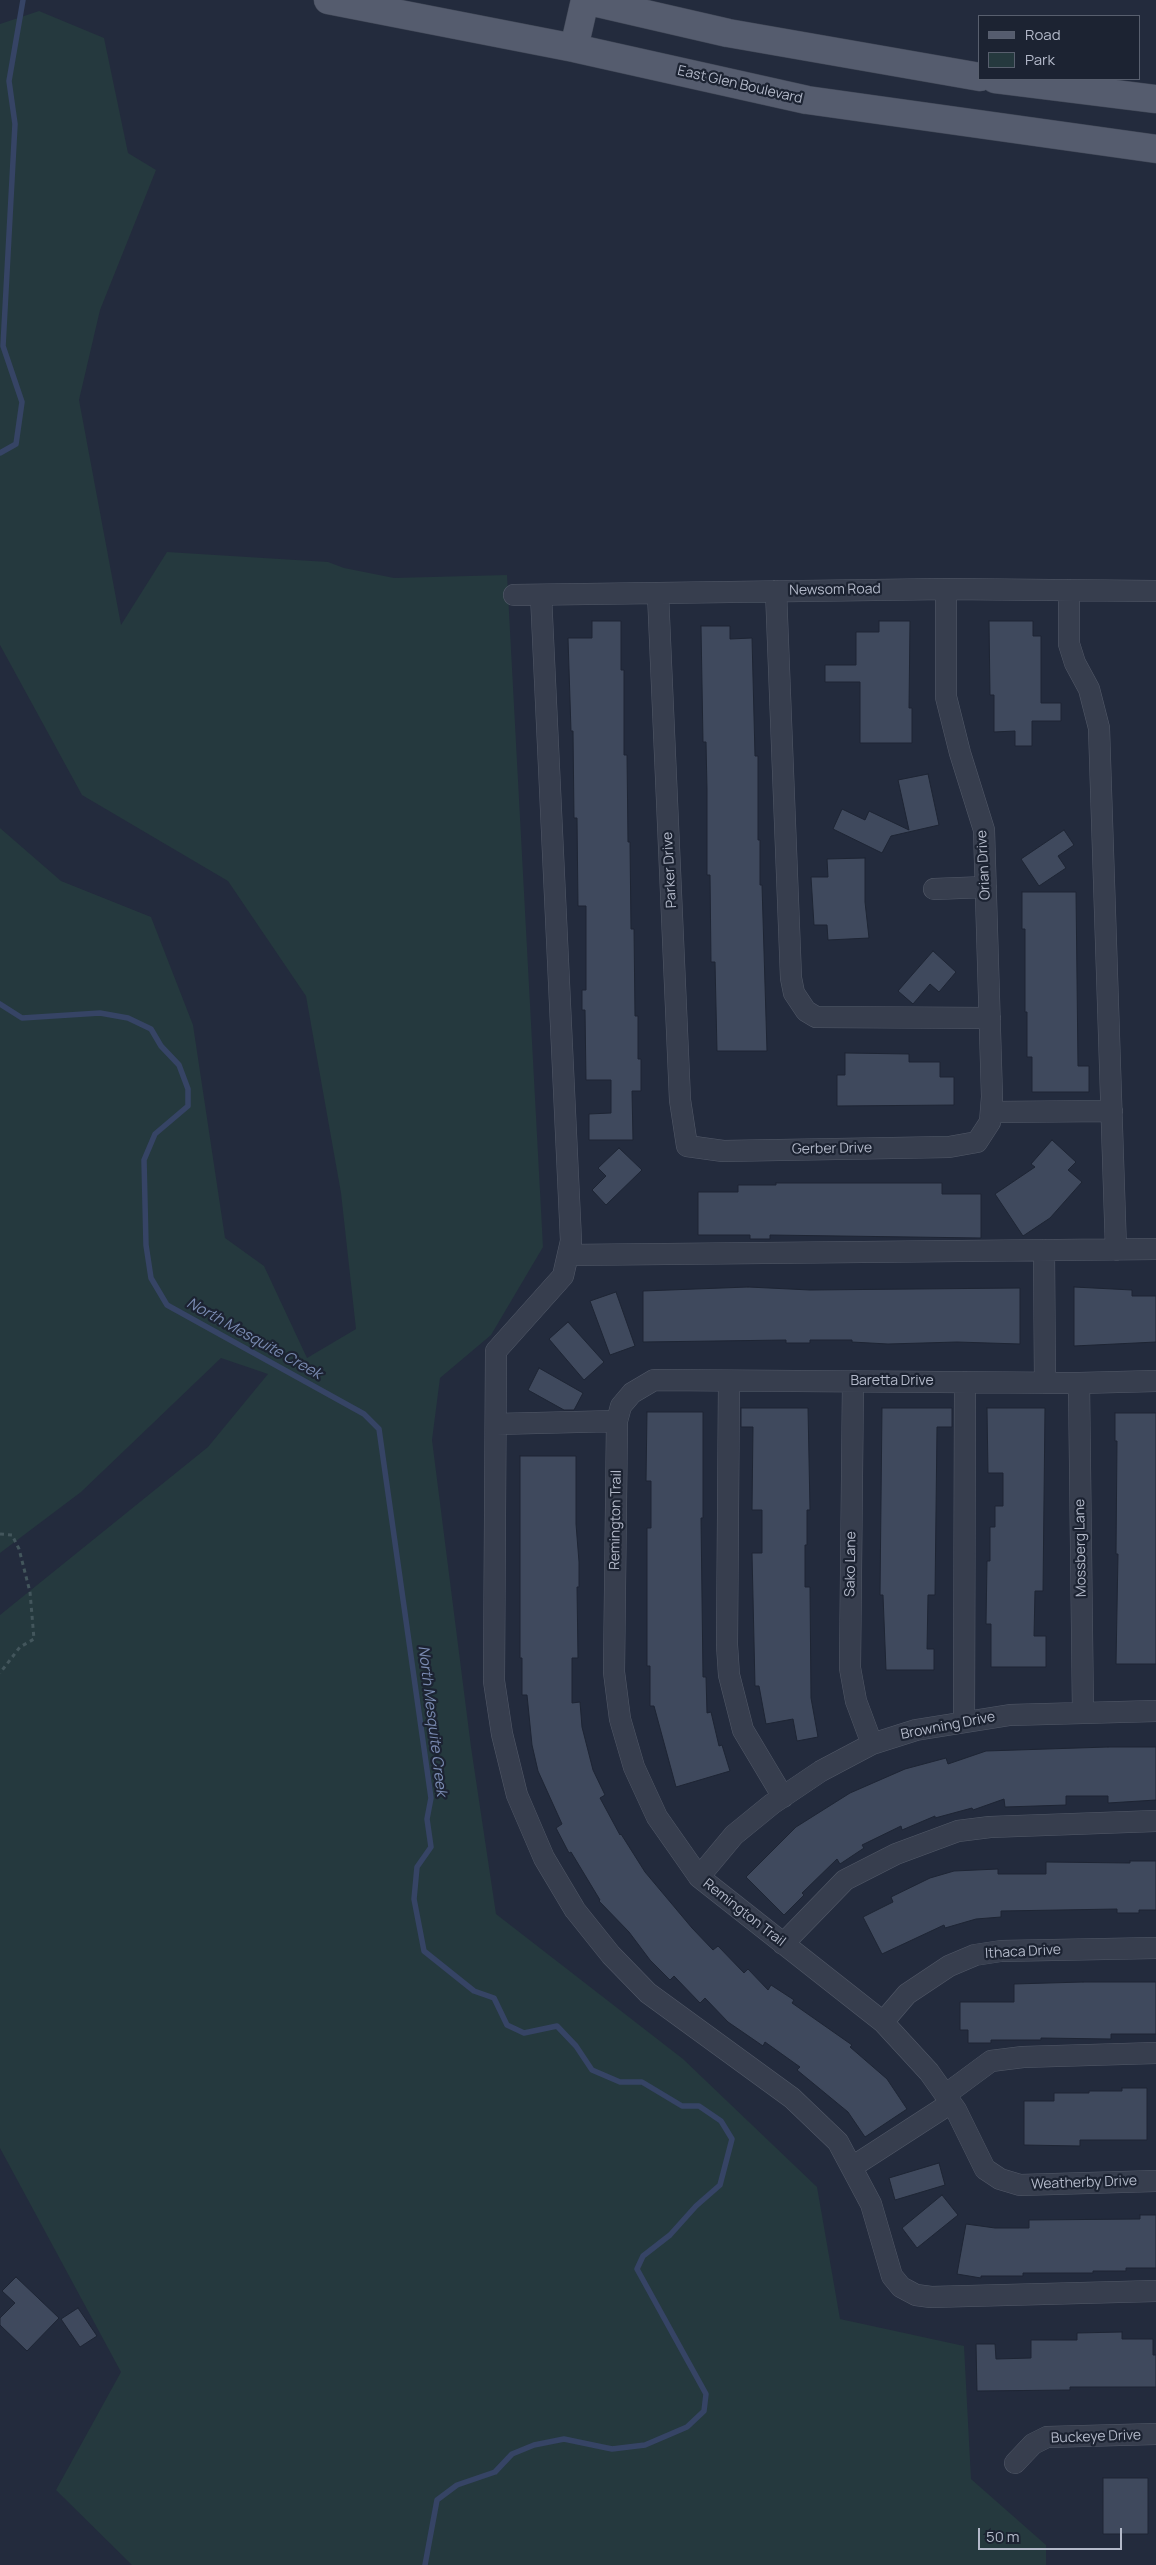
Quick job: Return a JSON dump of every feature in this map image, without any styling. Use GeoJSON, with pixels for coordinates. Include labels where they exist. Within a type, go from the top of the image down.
{"type":"FeatureCollection","features":[{"type":"Feature","properties":{"kind":"main road","name":"East Glen Boulevard"},"geometry":{"type":"LineString","coordinates":[[328,0],[574,48],[807,100],[1156,149]]}},
{"type":"Feature","properties":{"kind":"main road"},"geometry":{"type":"LineString","coordinates":[[574,48],[585,0],[728,33],[978,77]]}},
{"type":"Feature","properties":{"kind":"main road"},"geometry":{"type":"LineString","coordinates":[[1003,80],[1156,99]]}},
{"type":"Feature","properties":{"kind":"street","name":"Newsom Road"},"geometry":{"type":"LineString","coordinates":[[514,595],[946,589],[1156,591]]}},
{"type":"Feature","properties":{"kind":"street","name":"Orian Drive"},"geometry":{"type":"LineString","coordinates":[[946,589],[946,697],[984,830],[991,1112],[990,1122],[977,1142]]}},
{"type":"Feature","properties":{"kind":"street"},"geometry":{"type":"LineString","coordinates":[[1069,590],[1069,644],[1075,663],[1089,689],[1099,728],[1116,1250]]}},
{"type":"Feature","properties":{"kind":"street"},"geometry":{"type":"LineString","coordinates":[[776,591],[791,978],[794,993],[806,1011],[816,1017],[990,1018]]}},
{"type":"Feature","properties":{"kind":"street","name":"Parker Drive"},"geometry":{"type":"LineString","coordinates":[[658,594],[680,1100],[687,1146]]}},
{"type":"Feature","properties":{"kind":"street"},"geometry":{"type":"LineString","coordinates":[[541,595],[570,1231],[568,1255],[563,1276],[496,1351],[494,1681],[502,1734],[516,1795],[544,1858],[575,1910],[611,1955],[642,1986],[681,2019],[792,2098],[838,2142],[871,2204],[892,2276],[901,2287],[916,2295],[931,2298],[1156,2291]]}},
{"type":"Feature","properties":{"kind":"street"},"geometry":{"type":"LineString","coordinates":[[934,889],[986,887]]}},
{"type":"Feature","properties":{"kind":"street"},"geometry":{"type":"LineString","coordinates":[[991,1112],[1112,1111]]}},
{"type":"Feature","properties":{"kind":"street","name":"Gerber Drive"},"geometry":{"type":"LineString","coordinates":[[687,1146],[733,1151],[949,1146],[977,1142]]}},
{"type":"Feature","properties":{"kind":"street"},"geometry":{"type":"LineString","coordinates":[[568,1255],[1156,1249]]}},
{"type":"Feature","properties":{"kind":"street"},"geometry":{"type":"LineString","coordinates":[[1044,1250],[1046,1383]]}},
{"type":"Feature","properties":{"kind":"street","name":"Baretta Drive"},"geometry":{"type":"LineString","coordinates":[[632,1393],[654,1380],[1046,1383],[1156,1381]]}},
{"type":"Feature","properties":{"kind":"street"},"geometry":{"type":"LineString","coordinates":[[729,1380],[727,1636],[729,1675],[743,1730],[783,1797]]}},
{"type":"Feature","properties":{"kind":"street","name":"Sako Lane"},"geometry":{"type":"LineString","coordinates":[[853,1381],[850,1668],[856,1701],[872,1744]]}},
{"type":"Feature","properties":{"kind":"street"},"geometry":{"type":"LineString","coordinates":[[964,1722],[965,1382]]}},
{"type":"Feature","properties":{"kind":"street","name":"Mossberg Lane"},"geometry":{"type":"LineString","coordinates":[[1079,1383],[1083,1713]]}},
{"type":"Feature","properties":{"kind":"street","name":"Remington Trail"},"geometry":{"type":"LineString","coordinates":[[632,1393],[621,1406],[617,1421],[614,1672],[620,1719],[634,1767],[657,1817],[699,1877],[883,2022],[929,2072],[948,2099],[985,2169]]}},
{"type":"Feature","properties":{"kind":"street"},"geometry":{"type":"LineString","coordinates":[[496,1424],[617,1421]]}},
{"type":"Feature","properties":{"kind":"street","name":"Browning Drive"},"geometry":{"type":"LineString","coordinates":[[699,1877],[734,1835],[783,1797],[820,1771],[872,1744],[916,1730],[1010,1714],[1156,1711]]}},
{"type":"Feature","properties":{"kind":"street"},"geometry":{"type":"LineString","coordinates":[[783,1944],[845,1880],[896,1854],[958,1831],[990,1827],[1156,1821]]}},
{"type":"Feature","properties":{"kind":"street","name":"Ithaca Drive"},"geometry":{"type":"LineString","coordinates":[[883,2022],[908,1994],[949,1966],[975,1955],[1000,1951],[1156,1948]]}},
{"type":"Feature","properties":{"kind":"street"},"geometry":{"type":"LineString","coordinates":[[852,2167],[948,2099],[991,2061],[1023,2057],[1156,2053]]}},
{"type":"Feature","properties":{"kind":"street","name":"Weatherby Drive"},"geometry":{"type":"LineString","coordinates":[[985,2169],[1000,2179],[1020,2185],[1156,2181]]}},
{"type":"Feature","properties":{"kind":"street","name":"Buckeye Drive"},"geometry":{"type":"LineString","coordinates":[[1015,2463],[1032,2444],[1047,2437],[1156,2434]]}},
{"type":"Feature","properties":{"kind":"path"},"geometry":{"type":"LineString","coordinates":[[0,1534],[12,1535],[19,1549],[30,1592],[34,1639],[20,1647],[0,1673]]}},
{"type":"Feature","properties":{"kind":"green space"},"geometry":{"type":"Polygon","coordinates":[[[39,11],[104,38],[128,153],[156,170],[100,310],[79,400],[121,625],[167,552],[328,562],[344,568],[394,578],[507,575],[543,1247],[491,1335],[440,1378],[432,1440],[471,1747],[496,1914],[683,2059],[817,2187],[840,2319],[964,2346],[971,2479],[1046,2545],[1046,2565],[132,2565],[56,2490],[121,2372],[0,2148],[0,1615],[208,1447],[268,1374],[221,1358],[81,1492],[0,1553],[0,828],[61,881],[151,917],[193,1025],[225,1238],[264,1266],[307,1358],[356,1329],[341,1193],[306,996],[228,881],[82,795],[0,645],[0,24],[39,11]]]}},
{"type":"Feature","properties":{"kind":"building"},"geometry":{"type":"Polygon","coordinates":[[[592,621],[621,621],[621,670],[624,670],[624,755],[627,755],[628,842],[630,842],[631,929],[634,929],[635,1016],[638,1016],[638,1059],[641,1059],[641,1091],[632,1091],[633,1140],[589,1140],[589,1114],[611,1113],[611,1080],[586,1080],[585,1010],[582,1010],[582,990],[586,990],[586,906],[578,906],[577,818],[574,818],[573,731],[571,731],[568,638],[592,638],[592,621]]]}},
{"type":"Feature","properties":{"kind":"building"},"geometry":{"type":"Polygon","coordinates":[[[879,621],[910,621],[909,708],[912,708],[912,743],[860,743],[860,682],[825,682],[825,665],[856,665],[856,632],[879,632],[879,621]]]}},
{"type":"Feature","properties":{"kind":"building"},"geometry":{"type":"Polygon","coordinates":[[[989,621],[1033,621],[1033,636],[1041,636],[1041,703],[1061,703],[1061,721],[1032,721],[1032,746],[1015,746],[1015,731],[994,732],[994,695],[990,695],[989,621]]]}},
{"type":"Feature","properties":{"kind":"building"},"geometry":{"type":"Polygon","coordinates":[[[701,626],[730,626],[730,639],[752,638],[755,756],[758,756],[758,840],[760,840],[760,885],[762,885],[767,1051],[717,1051],[715,962],[711,962],[710,875],[707,875],[706,742],[703,742],[701,626]]]}},
{"type":"Feature","properties":{"kind":"building"},"geometry":{"type":"Polygon","coordinates":[[[928,774],[939,825],[891,836],[882,853],[833,829],[842,809],[865,820],[869,811],[909,830],[898,780],[928,774]]]}},
{"type":"Feature","properties":{"kind":"building"},"geometry":{"type":"Polygon","coordinates":[[[1064,830],[1074,845],[1058,856],[1066,868],[1039,886],[1021,859],[1064,830]]]}},
{"type":"Feature","properties":{"kind":"building"},"geometry":{"type":"Polygon","coordinates":[[[865,858],[865,902],[869,938],[828,940],[827,925],[814,925],[811,877],[828,877],[827,859],[865,858]]]}},
{"type":"Feature","properties":{"kind":"building"},"geometry":{"type":"Polygon","coordinates":[[[1022,892],[1076,892],[1078,1066],[1089,1066],[1089,1092],[1032,1092],[1032,1057],[1027,1057],[1025,929],[1022,929],[1022,892]]]}},
{"type":"Feature","properties":{"kind":"building"},"geometry":{"type":"Polygon","coordinates":[[[933,951],[956,972],[939,992],[930,984],[913,1004],[898,991],[933,951]]]}},
{"type":"Feature","properties":{"kind":"building"},"geometry":{"type":"Polygon","coordinates":[[[845,1053],[909,1054],[909,1062],[940,1062],[940,1077],[954,1077],[954,1105],[837,1106],[837,1075],[845,1075],[845,1053]]]}},
{"type":"Feature","properties":{"kind":"building"},"geometry":{"type":"Polygon","coordinates":[[[1052,1140],[1076,1162],[1068,1170],[1082,1182],[1050,1218],[1023,1236],[995,1194],[1035,1167],[1031,1164],[1052,1140]]]}},
{"type":"Feature","properties":{"kind":"building"},"geometry":{"type":"Polygon","coordinates":[[[619,1148],[642,1170],[606,1205],[592,1190],[606,1176],[598,1168],[619,1148]]]}},
{"type":"Feature","properties":{"kind":"building"},"geometry":{"type":"Polygon","coordinates":[[[776,1183],[942,1183],[942,1194],[981,1194],[981,1238],[770,1235],[770,1239],[750,1239],[750,1235],[698,1235],[698,1192],[738,1192],[738,1185],[776,1185],[776,1183]]]}},
{"type":"Feature","properties":{"kind":"building"},"geometry":{"type":"Polygon","coordinates":[[[748,1287],[810,1290],[1020,1288],[1020,1344],[957,1342],[888,1344],[852,1342],[852,1340],[810,1340],[810,1343],[786,1343],[786,1340],[643,1342],[643,1291],[748,1287]]]}},
{"type":"Feature","properties":{"kind":"building"},"geometry":{"type":"Polygon","coordinates":[[[1074,1287],[1132,1290],[1132,1296],[1156,1296],[1156,1342],[1074,1346],[1074,1287]]]}},
{"type":"Feature","properties":{"kind":"building"},"geometry":{"type":"Polygon","coordinates":[[[616,1292],[635,1346],[610,1355],[590,1301],[616,1292]]]}},
{"type":"Feature","properties":{"kind":"building"},"geometry":{"type":"Polygon","coordinates":[[[568,1322],[604,1362],[584,1380],[549,1339],[568,1322]]]}},
{"type":"Feature","properties":{"kind":"building"},"geometry":{"type":"Polygon","coordinates":[[[539,1368],[583,1393],[574,1410],[564,1410],[528,1390],[539,1368]]]}},
{"type":"Feature","properties":{"kind":"building"},"geometry":{"type":"Polygon","coordinates":[[[741,1408],[808,1408],[810,1510],[807,1510],[805,1587],[810,1587],[811,1698],[818,1737],[797,1741],[793,1719],[766,1724],[759,1686],[755,1686],[752,1553],[762,1553],[762,1510],[752,1510],[753,1427],[741,1427],[741,1408]]]}},
{"type":"Feature","properties":{"kind":"building"},"geometry":{"type":"Polygon","coordinates":[[[882,1408],[952,1408],[952,1427],[937,1427],[935,1595],[928,1595],[927,1649],[934,1649],[934,1670],[886,1670],[883,1595],[880,1595],[882,1408]]]}},
{"type":"Feature","properties":{"kind":"building"},"geometry":{"type":"Polygon","coordinates":[[[987,1408],[1045,1408],[1043,1591],[1035,1591],[1034,1636],[1046,1636],[1046,1667],[991,1667],[991,1624],[986,1624],[987,1561],[990,1561],[990,1527],[995,1527],[995,1506],[1003,1506],[1003,1473],[988,1473],[987,1408]]]}},
{"type":"Feature","properties":{"kind":"building"},"geometry":{"type":"Polygon","coordinates":[[[647,1412],[703,1412],[703,1518],[701,1518],[703,1677],[706,1677],[707,1713],[711,1712],[719,1746],[722,1745],[730,1771],[676,1787],[654,1706],[650,1706],[650,1666],[647,1666],[647,1528],[651,1528],[651,1481],[646,1481],[647,1412]]]}},
{"type":"Feature","properties":{"kind":"building"},"geometry":{"type":"Polygon","coordinates":[[[1115,1413],[1156,1413],[1156,1664],[1116,1664],[1118,1554],[1116,1554],[1117,1441],[1115,1441],[1115,1413]]]}},
{"type":"Feature","properties":{"kind":"building"},"geometry":{"type":"Polygon","coordinates":[[[520,1456],[576,1456],[576,1524],[579,1562],[579,1587],[577,1587],[578,1658],[572,1658],[572,1703],[580,1702],[582,1727],[593,1770],[605,1795],[600,1798],[620,1835],[645,1872],[713,1950],[718,1946],[744,1973],[748,1969],[768,1990],[771,1985],[794,2000],[792,2003],[852,2045],[850,2047],[887,2079],[907,2109],[865,2137],[848,2112],[797,2070],[800,2067],[765,2042],[763,2046],[728,2022],[705,1998],[700,2003],[674,1976],[670,1980],[650,1960],[629,1932],[599,1901],[556,1828],[562,1824],[538,1771],[532,1745],[527,1695],[522,1695],[522,1658],[520,1658],[520,1456]]]}},
{"type":"Feature","properties":{"kind":"building"},"geometry":{"type":"Polygon","coordinates":[[[1156,1747],[1156,1800],[1108,1803],[1108,1796],[1066,1796],[1066,1805],[1005,1807],[1004,1799],[973,1810],[972,1808],[935,1818],[935,1816],[902,1830],[901,1826],[862,1845],[864,1848],[840,1864],[837,1859],[802,1893],[804,1895],[784,1915],[746,1877],[796,1827],[850,1793],[905,1769],[946,1758],[948,1764],[986,1751],[1156,1747]]]}},
{"type":"Feature","properties":{"kind":"building"},"geometry":{"type":"Polygon","coordinates":[[[1130,1861],[1156,1861],[1156,1910],[1139,1910],[1139,1913],[1117,1913],[1117,1909],[1001,1911],[1001,1917],[976,1919],[945,1928],[944,1925],[882,1954],[863,1917],[893,1902],[891,1897],[930,1878],[954,1871],[998,1869],[998,1874],[1046,1874],[1046,1862],[1130,1863],[1130,1861]]]}},
{"type":"Feature","properties":{"kind":"building"},"geometry":{"type":"Polygon","coordinates":[[[1156,1982],[1156,2034],[1111,2034],[1111,2039],[1041,2038],[1041,2040],[991,2040],[991,2043],[968,2043],[968,2030],[960,2030],[960,2002],[1014,2002],[1014,1984],[1156,1982]]]}},
{"type":"Feature","properties":{"kind":"building"},"geometry":{"type":"Polygon","coordinates":[[[1122,2088],[1147,2088],[1147,2140],[1080,2140],[1080,2146],[1024,2145],[1024,2101],[1054,2101],[1054,2093],[1122,2091],[1122,2088]]]}},
{"type":"Feature","properties":{"kind":"building"},"geometry":{"type":"Polygon","coordinates":[[[939,2163],[945,2185],[895,2200],[889,2178],[939,2163]]]}},
{"type":"Feature","properties":{"kind":"building"},"geometry":{"type":"Polygon","coordinates":[[[942,2195],[958,2215],[917,2248],[902,2228],[942,2195]]]}},
{"type":"Feature","properties":{"kind":"building"},"geometry":{"type":"Polygon","coordinates":[[[1140,2215],[1156,2215],[1156,2268],[1126,2268],[1126,2271],[1093,2271],[1093,2273],[1023,2273],[1023,2276],[981,2276],[981,2278],[957,2274],[966,2224],[995,2228],[1029,2228],[1029,2220],[1140,2219],[1140,2215]]]}},
{"type":"Feature","properties":{"kind":"building"},"geometry":{"type":"Polygon","coordinates":[[[16,2277],[59,2318],[27,2351],[0,2325],[0,2318],[15,2303],[2,2291],[16,2277]]]}},
{"type":"Feature","properties":{"kind":"building"},"geometry":{"type":"Polygon","coordinates":[[[78,2308],[97,2336],[80,2347],[61,2319],[78,2308]]]}},
{"type":"Feature","properties":{"kind":"building"},"geometry":{"type":"Polygon","coordinates":[[[1122,2332],[1122,2339],[1153,2339],[1153,2355],[1156,2355],[1156,2387],[1070,2387],[1070,2390],[977,2391],[976,2344],[995,2344],[996,2359],[1031,2358],[1031,2340],[1077,2340],[1077,2333],[1122,2332]]]}},
{"type":"Feature","properties":{"kind":"building"},"geometry":{"type":"Polygon","coordinates":[[[1103,2478],[1148,2478],[1148,2534],[1103,2534],[1103,2478]]]}},
{"type":"Feature","properties":{"kind":"waterway","name":"North Mesquite Creek"},"geometry":{"type":"LineString","coordinates":[[0,453],[16,444],[22,402],[3,346],[15,124],[9,81],[23,0]]}},
{"type":"Feature","properties":{"kind":"waterway","name":"North Mesquite Creek"},"geometry":{"type":"LineString","coordinates":[[0,1004],[22,1018],[100,1013],[128,1018],[151,1029],[161,1046],[179,1065],[188,1089],[188,1106],[155,1134],[144,1160],[146,1245],[151,1278],[167,1305],[364,1414],[379,1429],[431,1798],[427,1819],[431,1847],[417,1867],[414,1899],[424,1951],[474,1991],[494,1998],[507,2025],[524,2033],[557,2026],[576,2046],[592,2070],[620,2082],[642,2082],[682,2106],[699,2106],[721,2121],[732,2139],[720,2185],[696,2206],[670,2235],[643,2256],[637,2269],[706,2394],[704,2411],[687,2427],[645,2445],[612,2449],[564,2439],[534,2445],[512,2454],[495,2472],[457,2485],[437,2500],[425,2565]]}}]}
